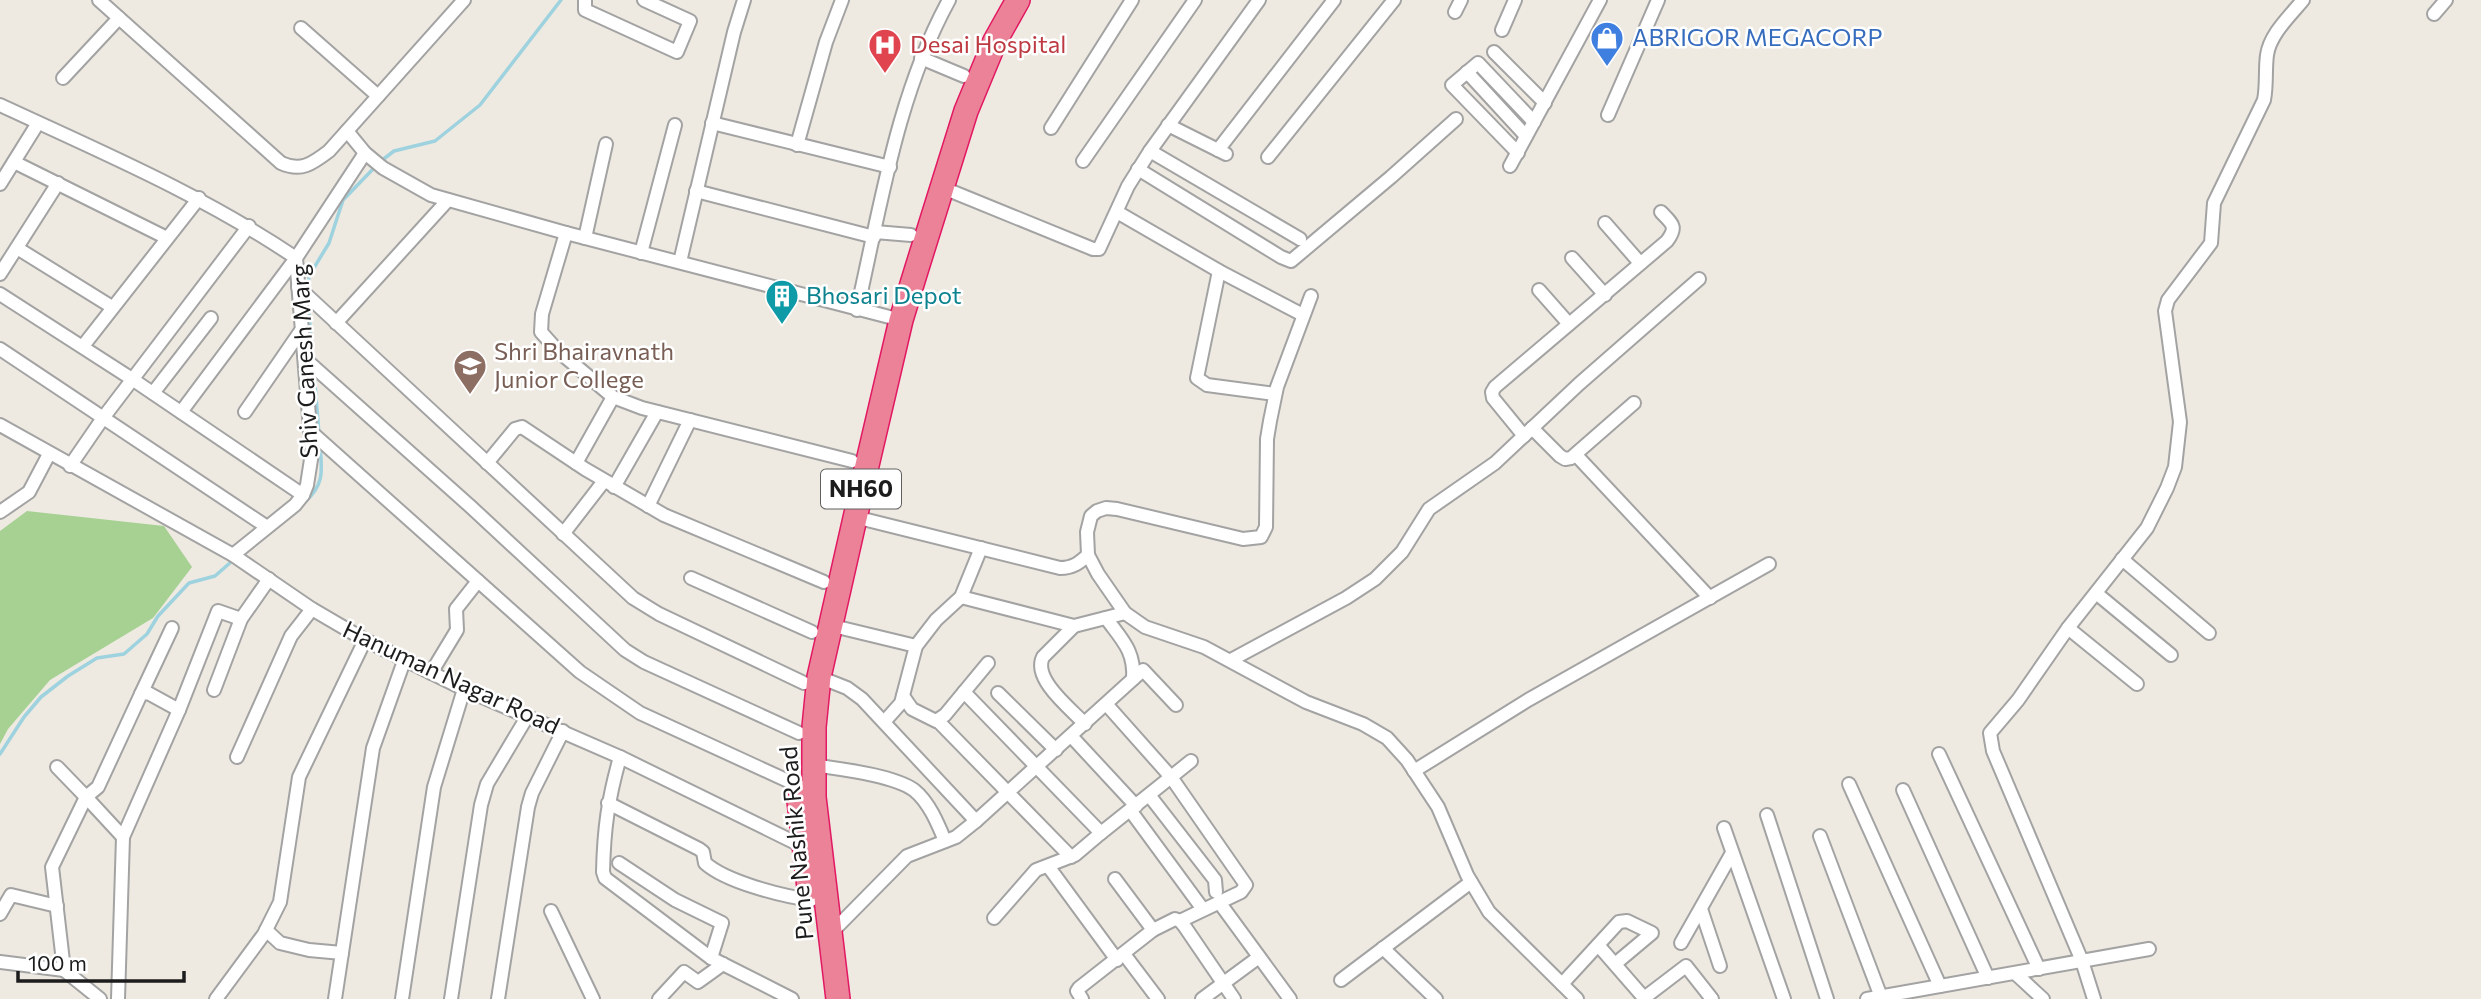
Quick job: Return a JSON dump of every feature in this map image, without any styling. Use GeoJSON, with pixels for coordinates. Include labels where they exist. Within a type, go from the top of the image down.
{"type":"FeatureCollection","features":[{"type":"Feature","properties":{"kind":"highway","name":"Pune Nashik Road"},"geometry":{"type":"LineString","coordinates":[[821,628],[855,517],[911,235],[964,76],[1001,0]]}},
{"type":"Feature","properties":{"kind":"highway","name":"Pune Nashik Road"},"geometry":{"type":"LineString","coordinates":[[823,999],[804,847],[799,786],[799,733],[821,628],[824,582],[852,461],[894,319],[981,71],[1018,0]]}},
{"type":"Feature","properties":{"kind":"highway","name":"Pune Nashik Road"},"geometry":{"type":"LineString","coordinates":[[812,680],[814,797],[838,999]]}},
{"type":"Feature","properties":{"kind":"street"},"geometry":{"type":"LineString","coordinates":[[99,0],[281,163],[292,167],[302,167],[316,161],[347,131],[458,2]]}},
{"type":"Feature","properties":{"kind":"street"},"geometry":{"type":"LineString","coordinates":[[585,0],[585,10],[677,52],[690,21],[668,5],[644,0]]}},
{"type":"Feature","properties":{"kind":"street"},"geometry":{"type":"LineString","coordinates":[[680,262],[744,0]]}},
{"type":"Feature","properties":{"kind":"street"},"geometry":{"type":"LineString","coordinates":[[797,145],[826,42],[842,0]]}},
{"type":"Feature","properties":{"kind":"street"},"geometry":{"type":"LineString","coordinates":[[857,310],[909,92],[921,58],[949,0]]}},
{"type":"Feature","properties":{"kind":"street"},"geometry":{"type":"LineString","coordinates":[[1051,128],[1132,0]]}},
{"type":"Feature","properties":{"kind":"street"},"geometry":{"type":"LineString","coordinates":[[1083,161],[1195,0]]}},
{"type":"Feature","properties":{"kind":"street"},"geometry":{"type":"LineString","coordinates":[[941,187],[1093,249],[1102,246],[1138,169],[1259,0]]}},
{"type":"Feature","properties":{"kind":"street"},"geometry":{"type":"LineString","coordinates":[[1168,125],[1222,152],[1334,0]]}},
{"type":"Feature","properties":{"kind":"street"},"geometry":{"type":"LineString","coordinates":[[1268,157],[1394,0]]}},
{"type":"Feature","properties":{"kind":"street"},"geometry":{"type":"LineString","coordinates":[[1502,30],[1516,0]]}},
{"type":"Feature","properties":{"kind":"street"},"geometry":{"type":"LineString","coordinates":[[1510,166],[1600,0]]}},
{"type":"Feature","properties":{"kind":"street"},"geometry":{"type":"LineString","coordinates":[[1608,115],[1658,0]]}},
{"type":"Feature","properties":{"kind":"street"},"geometry":{"type":"LineString","coordinates":[[2094,999],[2082,961],[1989,739],[1990,733],[2018,700],[2068,628],[2157,511],[2175,467],[2179,445],[2180,422],[2165,311],[2168,300],[2211,243],[2214,204],[2263,100],[2267,54],[2271,42],[2303,0]]}},
{"type":"Feature","properties":{"kind":"street"},"geometry":{"type":"LineString","coordinates":[[2434,14],[2446,0]]}},
{"type":"Feature","properties":{"kind":"street"},"geometry":{"type":"LineString","coordinates":[[63,78],[119,18]]}},
{"type":"Feature","properties":{"kind":"street"},"geometry":{"type":"LineString","coordinates":[[301,28],[378,96]]}},
{"type":"Feature","properties":{"kind":"street"},"geometry":{"type":"LineString","coordinates":[[1494,52],[1545,103]]}},
{"type":"Feature","properties":{"kind":"street"},"geometry":{"type":"LineString","coordinates":[[921,58],[964,76]]}},
{"type":"Feature","properties":{"kind":"street"},"geometry":{"type":"LineString","coordinates":[[1518,153],[1452,85],[1478,63],[1534,122]]}},
{"type":"Feature","properties":{"kind":"street"},"geometry":{"type":"LineString","coordinates":[[1467,72],[1526,136]]}},
{"type":"Feature","properties":{"kind":"street"},"geometry":{"type":"LineString","coordinates":[[0,104],[199,198],[249,226],[296,258],[181,412]]}},
{"type":"Feature","properties":{"kind":"street"},"geometry":{"type":"LineString","coordinates":[[1138,169],[1291,261],[1456,120]]}},
{"type":"Feature","properties":{"kind":"street"},"geometry":{"type":"LineString","coordinates":[[0,184],[38,122]]}},
{"type":"Feature","properties":{"kind":"street"},"geometry":{"type":"LineString","coordinates":[[712,123],[890,167]]}},
{"type":"Feature","properties":{"kind":"street"},"geometry":{"type":"LineString","coordinates":[[641,253],[675,125]]}},
{"type":"Feature","properties":{"kind":"street"},"geometry":{"type":"LineString","coordinates":[[347,131],[374,161],[419,189],[448,200],[894,319]]}},
{"type":"Feature","properties":{"kind":"street"},"geometry":{"type":"LineString","coordinates":[[585,238],[606,144]]}},
{"type":"Feature","properties":{"kind":"street"},"geometry":{"type":"LineString","coordinates":[[1150,151],[1300,239]]}},
{"type":"Feature","properties":{"kind":"street","name":"Shiv Ganesh Marg"},"geometry":{"type":"LineString","coordinates":[[303,495],[311,472],[312,432],[300,332],[296,258],[374,161]]}},
{"type":"Feature","properties":{"kind":"street"},"geometry":{"type":"LineString","coordinates":[[15,162],[167,238]]}},
{"type":"Feature","properties":{"kind":"street"},"geometry":{"type":"LineString","coordinates":[[0,274],[58,183]]}},
{"type":"Feature","properties":{"kind":"street"},"geometry":{"type":"LineString","coordinates":[[696,191],[874,234],[911,235]]}},
{"type":"Feature","properties":{"kind":"street"},"geometry":{"type":"LineString","coordinates":[[82,346],[199,198]]}},
{"type":"Feature","properties":{"kind":"street"},"geometry":{"type":"LineString","coordinates":[[337,323],[448,200]]}},
{"type":"Feature","properties":{"kind":"street"},"geometry":{"type":"LineString","coordinates":[[1116,212],[1303,315]]}},
{"type":"Feature","properties":{"kind":"street"},"geometry":{"type":"LineString","coordinates":[[1634,403],[1576,455],[1565,459],[1528,432],[1493,398],[1492,392],[1673,233],[1673,225],[1661,212]]}},
{"type":"Feature","properties":{"kind":"street"},"geometry":{"type":"LineString","coordinates":[[1605,223],[1640,263]]}},
{"type":"Feature","properties":{"kind":"street"},"geometry":{"type":"LineString","coordinates":[[70,466],[132,379],[249,226]]}},
{"type":"Feature","properties":{"kind":"street"},"geometry":{"type":"LineString","coordinates":[[566,233],[542,314],[541,332],[557,350],[614,397],[657,412],[852,461]]}},
{"type":"Feature","properties":{"kind":"street"},"geometry":{"type":"LineString","coordinates":[[18,248],[112,307]]}},
{"type":"Feature","properties":{"kind":"street"},"geometry":{"type":"LineString","coordinates":[[1572,258],[1605,295]]}},
{"type":"Feature","properties":{"kind":"street"},"geometry":{"type":"LineString","coordinates":[[1219,271],[1197,378],[1208,385],[1275,394]]}},
{"type":"Feature","properties":{"kind":"street"},"geometry":{"type":"LineString","coordinates":[[1231,660],[1346,598],[1375,579],[1402,552],[1429,509],[1487,469],[1699,279]]}},
{"type":"Feature","properties":{"kind":"street"},"geometry":{"type":"LineString","coordinates":[[298,288],[610,578],[642,603],[812,680],[856,694],[976,821]]}},
{"type":"Feature","properties":{"kind":"street"},"geometry":{"type":"LineString","coordinates":[[1539,290],[1569,324]]}},
{"type":"Feature","properties":{"kind":"street"},"geometry":{"type":"LineString","coordinates":[[0,294],[132,379],[303,495],[295,505],[233,555]]}},
{"type":"Feature","properties":{"kind":"street"},"geometry":{"type":"LineString","coordinates":[[1311,296],[1275,394],[1267,439],[1266,527],[1261,537],[1243,539],[1105,508],[1097,511],[1088,524],[1088,555],[1125,613],[1145,627],[1204,647],[1306,702],[1377,731],[1398,748],[1438,807],[1471,882],[1489,912],[1577,999]]}},
{"type":"Feature","properties":{"kind":"street"},"geometry":{"type":"LineString","coordinates":[[153,393],[211,318]]}},
{"type":"Feature","properties":{"kind":"street"},"geometry":{"type":"LineString","coordinates":[[245,412],[300,332]]}},
{"type":"Feature","properties":{"kind":"street"},"geometry":{"type":"LineString","coordinates":[[0,349],[267,527]]}},
{"type":"Feature","properties":{"kind":"street"},"geometry":{"type":"LineString","coordinates":[[305,359],[471,507],[625,650],[644,662],[799,733]]}},
{"type":"Feature","properties":{"kind":"street"},"geometry":{"type":"LineString","coordinates":[[576,463],[614,397]]}},
{"type":"Feature","properties":{"kind":"street"},"geometry":{"type":"LineString","coordinates":[[563,534],[609,484],[657,412]]}},
{"type":"Feature","properties":{"kind":"street"},"geometry":{"type":"LineString","coordinates":[[648,506],[690,420]]}},
{"type":"Feature","properties":{"kind":"street","name":"Hanuman Nagar Road"},"geometry":{"type":"LineString","coordinates":[[0,425],[233,555],[312,609],[404,661],[620,757],[804,847]]}},
{"type":"Feature","properties":{"kind":"street"},"geometry":{"type":"LineString","coordinates":[[487,463],[518,427],[648,506],[824,582]]}},
{"type":"Feature","properties":{"kind":"street"},"geometry":{"type":"LineString","coordinates":[[312,432],[580,673],[640,713],[799,786]]}},
{"type":"Feature","properties":{"kind":"street"},"geometry":{"type":"LineString","coordinates":[[0,512],[29,492],[49,454]]}},
{"type":"Feature","properties":{"kind":"street"},"geometry":{"type":"LineString","coordinates":[[1576,455],[1710,598]]}},
{"type":"Feature","properties":{"kind":"street"},"geometry":{"type":"LineString","coordinates":[[855,517],[1060,568],[1069,568],[1088,555]]}},
{"type":"Feature","properties":{"kind":"street"},"geometry":{"type":"LineString","coordinates":[[884,722],[903,696],[916,646],[936,620],[961,597],[981,548]]}},
{"type":"Feature","properties":{"kind":"street"},"geometry":{"type":"LineString","coordinates":[[2122,559],[2209,633]]}},
{"type":"Feature","properties":{"kind":"street"},"geometry":{"type":"LineString","coordinates":[[1414,771],[1528,700],[1769,565]]}},
{"type":"Feature","properties":{"kind":"street"},"geometry":{"type":"LineString","coordinates":[[691,578],[821,628],[916,646]]}},
{"type":"Feature","properties":{"kind":"street"},"geometry":{"type":"LineString","coordinates":[[214,690],[240,620],[268,579]]}},
{"type":"Feature","properties":{"kind":"street"},"geometry":{"type":"LineString","coordinates":[[431,673],[457,630],[456,609],[478,581]]}},
{"type":"Feature","properties":{"kind":"street"},"geometry":{"type":"LineString","coordinates":[[2096,593],[2171,655]]}},
{"type":"Feature","properties":{"kind":"street"},"geometry":{"type":"LineString","coordinates":[[961,597],[1074,626],[1125,613]]}},
{"type":"Feature","properties":{"kind":"street"},"geometry":{"type":"LineString","coordinates":[[237,757],[291,636],[312,609]]}},
{"type":"Feature","properties":{"kind":"street"},"geometry":{"type":"LineString","coordinates":[[118,999],[123,837],[179,710],[218,611],[240,620]]}},
{"type":"Feature","properties":{"kind":"street"},"geometry":{"type":"LineString","coordinates":[[1106,618],[1130,650],[1134,665],[1133,679]]}},
{"type":"Feature","properties":{"kind":"street"},"geometry":{"type":"LineString","coordinates":[[1074,626],[1043,657],[1040,671],[1046,683],[1085,724]]}},
{"type":"Feature","properties":{"kind":"street"},"geometry":{"type":"LineString","coordinates":[[64,970],[52,867],[86,797],[98,787],[172,628]]}},
{"type":"Feature","properties":{"kind":"street"},"geometry":{"type":"LineString","coordinates":[[2068,628],[2137,684]]}},
{"type":"Feature","properties":{"kind":"street"},"geometry":{"type":"LineString","coordinates":[[216,999],[266,930],[280,902],[299,777],[365,640]]}},
{"type":"Feature","properties":{"kind":"street"},"geometry":{"type":"LineString","coordinates":[[335,999],[373,748],[404,661]]}},
{"type":"Feature","properties":{"kind":"street"},"geometry":{"type":"LineString","coordinates":[[937,720],[945,715],[988,663]]}},
{"type":"Feature","properties":{"kind":"street"},"geometry":{"type":"LineString","coordinates":[[830,934],[907,856],[964,832],[1143,670],[1176,705]]}},
{"type":"Feature","properties":{"kind":"street"},"geometry":{"type":"LineString","coordinates":[[402,999],[434,787],[464,689]]}},
{"type":"Feature","properties":{"kind":"street"},"geometry":{"type":"LineString","coordinates":[[964,692],[1039,766],[1101,833]]}},
{"type":"Feature","properties":{"kind":"street"},"geometry":{"type":"LineString","coordinates":[[141,694],[148,693],[179,710]]}},
{"type":"Feature","properties":{"kind":"street"},"geometry":{"type":"LineString","coordinates":[[998,693],[1056,750]]}},
{"type":"Feature","properties":{"kind":"street"},"geometry":{"type":"LineString","coordinates":[[903,696],[912,709],[937,720],[1071,857]]}},
{"type":"Feature","properties":{"kind":"street"},"geometry":{"type":"LineString","coordinates":[[1082,999],[1077,991],[1079,988],[1153,930],[1170,921],[1180,921],[1217,897],[1241,892],[1246,885],[1171,777],[1107,705]]}},
{"type":"Feature","properties":{"kind":"street"},"geometry":{"type":"LineString","coordinates":[[451,999],[481,805],[487,784],[527,717]]}},
{"type":"Feature","properties":{"kind":"street"},"geometry":{"type":"LineString","coordinates":[[498,999],[528,807],[532,793],[563,731]]}},
{"type":"Feature","properties":{"kind":"street"},"geometry":{"type":"LineString","coordinates":[[1072,737],[1133,808],[1202,908]]}},
{"type":"Feature","properties":{"kind":"street"},"geometry":{"type":"LineString","coordinates":[[1939,754],[2039,969]]}},
{"type":"Feature","properties":{"kind":"street"},"geometry":{"type":"LineString","coordinates":[[620,757],[604,830],[605,878],[711,958],[792,999]]}},
{"type":"Feature","properties":{"kind":"street"},"geometry":{"type":"LineString","coordinates":[[994,918],[1031,875],[1071,857],[1191,761]]}},
{"type":"Feature","properties":{"kind":"street"},"geometry":{"type":"LineString","coordinates":[[813,765],[888,779],[914,790],[936,819],[945,841]]}},
{"type":"Feature","properties":{"kind":"street"},"geometry":{"type":"LineString","coordinates":[[57,767],[123,837]]}},
{"type":"Feature","properties":{"kind":"street"},"geometry":{"type":"LineString","coordinates":[[1849,783],[1940,986]]}},
{"type":"Feature","properties":{"kind":"street"},"geometry":{"type":"LineString","coordinates":[[1903,790],[1988,978]]}},
{"type":"Feature","properties":{"kind":"street"},"geometry":{"type":"LineString","coordinates":[[1149,795],[1215,880],[1217,897],[1290,999]]}},
{"type":"Feature","properties":{"kind":"street"},"geometry":{"type":"LineString","coordinates":[[608,803],[699,849],[703,852],[705,863],[715,871],[782,895],[811,900]]}},
{"type":"Feature","properties":{"kind":"street"},"geometry":{"type":"LineString","coordinates":[[1767,815],[1827,999]]}},
{"type":"Feature","properties":{"kind":"street"},"geometry":{"type":"LineString","coordinates":[[1724,828],[1784,999]]}},
{"type":"Feature","properties":{"kind":"street"},"geometry":{"type":"LineString","coordinates":[[1820,836],[1881,997]]}},
{"type":"Feature","properties":{"kind":"street"},"geometry":{"type":"LineString","coordinates":[[1681,943],[1732,853]]}},
{"type":"Feature","properties":{"kind":"street"},"geometry":{"type":"LineString","coordinates":[[619,863],[675,900],[722,923],[711,958]]}},
{"type":"Feature","properties":{"kind":"street"},"geometry":{"type":"LineString","coordinates":[[1048,866],[1120,957],[1158,999]]}},
{"type":"Feature","properties":{"kind":"street"},"geometry":{"type":"LineString","coordinates":[[1115,879],[1153,930]]}},
{"type":"Feature","properties":{"kind":"street"},"geometry":{"type":"LineString","coordinates":[[1341,980],[1471,882]]}},
{"type":"Feature","properties":{"kind":"street"},"geometry":{"type":"LineString","coordinates":[[0,914],[11,895],[57,906]]}},
{"type":"Feature","properties":{"kind":"street"},"geometry":{"type":"LineString","coordinates":[[1702,909],[1720,966]]}},
{"type":"Feature","properties":{"kind":"street"},"geometry":{"type":"LineString","coordinates":[[551,911],[593,999]]}},
{"type":"Feature","properties":{"kind":"street"},"geometry":{"type":"LineString","coordinates":[[1562,984],[1623,920],[1652,933],[1615,964]]}},
{"type":"Feature","properties":{"kind":"street"},"geometry":{"type":"LineString","coordinates":[[1180,921],[1234,999]]}},
{"type":"Feature","properties":{"kind":"street"},"geometry":{"type":"LineString","coordinates":[[266,930],[280,943],[309,950],[342,953]]}},
{"type":"Feature","properties":{"kind":"street"},"geometry":{"type":"LineString","coordinates":[[1598,944],[1645,998],[1686,966],[1712,999]]}},
{"type":"Feature","properties":{"kind":"street"},"geometry":{"type":"LineString","coordinates":[[1383,948],[1436,999]]}},
{"type":"Feature","properties":{"kind":"street"},"geometry":{"type":"LineString","coordinates":[[1867,999],[2149,949]]}},
{"type":"Feature","properties":{"kind":"street"},"geometry":{"type":"LineString","coordinates":[[1202,999],[1259,957]]}},
{"type":"Feature","properties":{"kind":"street"},"geometry":{"type":"LineString","coordinates":[[0,962],[64,970],[100,999]]}},
{"type":"Feature","properties":{"kind":"street"},"geometry":{"type":"LineString","coordinates":[[659,999],[684,972],[698,982],[723,964]]}},
{"type":"Feature","properties":{"kind":"street"},"geometry":{"type":"LineString","coordinates":[[2016,974],[2043,999]]}},
{"type":"Feature","properties":{"kind":"green space"},"geometry":{"type":"Polygon","coordinates":[[[27,511],[164,526],[192,567],[153,618],[50,680],[8,729],[0,744],[0,531],[27,511]]]}},
{"type":"Feature","properties":{"kind":"waterway"},"geometry":{"type":"LineString","coordinates":[[381,161],[394,151],[435,141],[480,105],[561,0]]}},
{"type":"Feature","properties":{"kind":"waterway"},"geometry":{"type":"LineString","coordinates":[[308,291],[309,276],[329,243],[343,200],[375,167]]}},
{"type":"Feature","properties":{"kind":"waterway"},"geometry":{"type":"LineString","coordinates":[[308,303],[313,361]]}},
{"type":"Feature","properties":{"kind":"waterway"},"geometry":{"type":"LineString","coordinates":[[314,372],[319,434]]}},
{"type":"Feature","properties":{"kind":"waterway"},"geometry":{"type":"LineString","coordinates":[[305,502],[316,489],[321,476],[320,446]]}},
{"type":"Feature","properties":{"kind":"waterway"},"geometry":{"type":"LineString","coordinates":[[0,754],[24,717],[41,697],[97,658],[124,654],[147,634],[158,616],[189,583],[215,576],[231,562]]}},
{"type":"Feature","properties":{"kind":"place","name":"ABRIGOR MEGACORP"},"geometry":{"type":"Point","coordinates":[1607,68]}},
{"type":"Feature","properties":{"kind":"place","name":"Desai Hospital"},"geometry":{"type":"Point","coordinates":[885,75]}},
{"type":"Feature","properties":{"kind":"place","name":"Bhosari Depot"},"geometry":{"type":"Point","coordinates":[782,326]}},
{"type":"Feature","properties":{"kind":"place","name":"Shri Bhairavnath Junior College"},"geometry":{"type":"Point","coordinates":[470,396]}}]}
